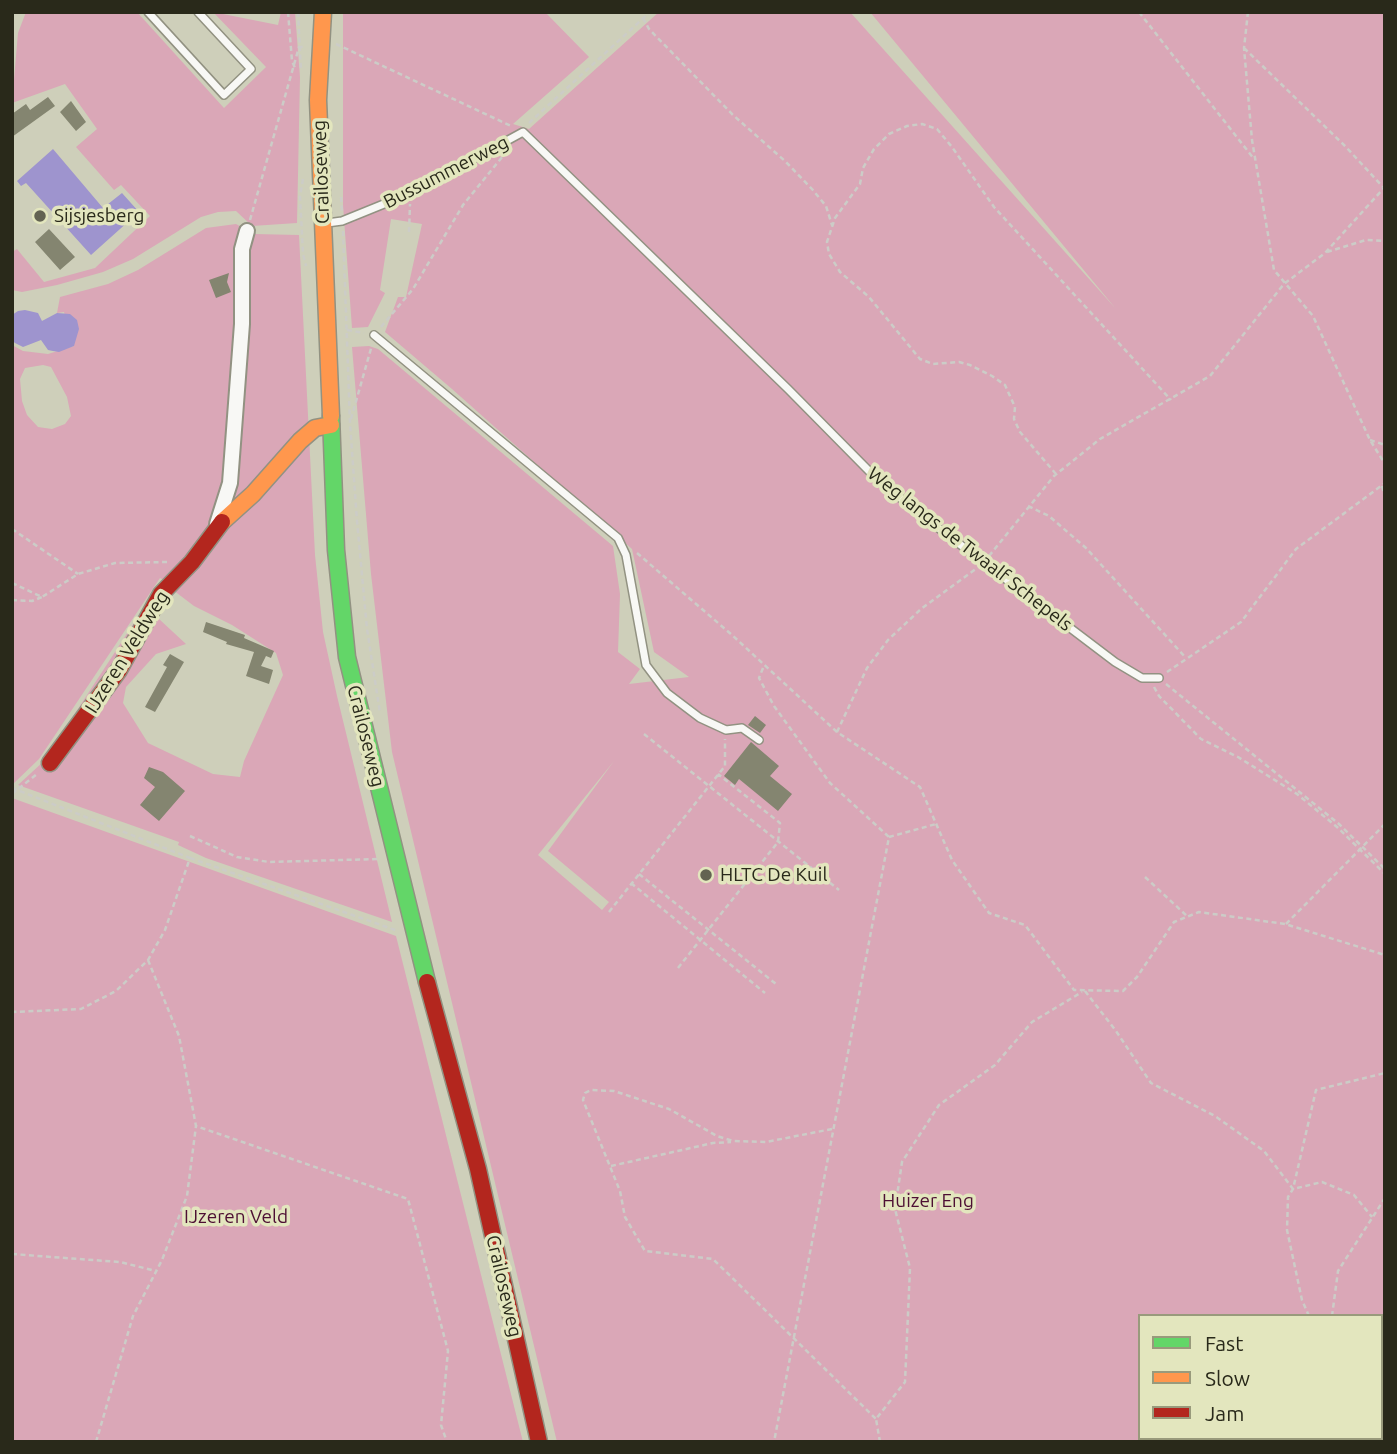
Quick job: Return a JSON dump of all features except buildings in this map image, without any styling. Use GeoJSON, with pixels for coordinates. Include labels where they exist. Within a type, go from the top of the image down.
{"type":"FeatureCollection","features":[{"type":"Feature","properties":{"kind":"main road","name":"Crailoseweg"},"geometry":{"type":"LineString","coordinates":[[323,12],[318,100],[336,550],[347,657],[414,928],[478,1169],[539,1442]]}},
{"type":"Feature","properties":{"kind":"main road","name":"IJzeren Veldweg"},"geometry":{"type":"LineString","coordinates":[[50,763],[82,724],[119,670],[161,594],[192,562],[217,526],[253,494],[300,441],[316,428],[331,425]]}},
{"type":"Feature","properties":{"kind":"street"},"geometry":{"type":"LineString","coordinates":[[217,526],[230,483],[242,324],[242,249],[247,231]]}},
{"type":"Feature","properties":{"kind":"lane"},"geometry":{"type":"LineString","coordinates":[[148,12],[225,94],[251,69],[198,12]]}},
{"type":"Feature","properties":{"kind":"lane","name":"Bussummerweg"},"geometry":{"type":"LineString","coordinates":[[323,224],[342,221],[411,193],[523,132]]}},
{"type":"Feature","properties":{"kind":"lane","name":"Weg langs de Twaalf Schepels"},"geometry":{"type":"LineString","coordinates":[[523,132],[869,471],[912,508],[1115,662],[1142,678],[1159,678]]}},
{"type":"Feature","properties":{"kind":"lane"},"geometry":{"type":"LineString","coordinates":[[374,335],[618,538],[626,555],[646,665],[667,693],[700,718],[726,730],[743,728],[759,740]]}},
{"type":"Feature","properties":{"kind":"path"},"geometry":{"type":"LineString","coordinates":[[288,12],[292,61],[295,68]]}},
{"type":"Feature","properties":{"kind":"path","name":"Bussummerweg"},"geometry":{"type":"LineString","coordinates":[[523,132],[531,120],[650,12]]}},
{"type":"Feature","properties":{"kind":"path"},"geometry":{"type":"LineString","coordinates":[[1139,12],[1254,159]]}},
{"type":"Feature","properties":{"kind":"path"},"geometry":{"type":"LineString","coordinates":[[1248,12],[1244,48],[1254,159],[1274,270],[1313,316],[1370,440],[1385,464]]}},
{"type":"Feature","properties":{"kind":"path"},"geometry":{"type":"LineString","coordinates":[[643,18],[649,29],[733,114],[812,189],[826,206],[832,225]]}},
{"type":"Feature","properties":{"kind":"path"},"geometry":{"type":"LineString","coordinates":[[334,44],[341,44],[523,132]]}},
{"type":"Feature","properties":{"kind":"path"},"geometry":{"type":"LineString","coordinates":[[247,231],[299,47]]}},
{"type":"Feature","properties":{"kind":"path"},"geometry":{"type":"LineString","coordinates":[[837,732],[867,668],[888,640],[921,609],[984,562],[1056,474],[1100,439],[1210,376],[1284,284],[1325,253],[1384,189],[1345,146],[1244,48]]}},
{"type":"Feature","properties":{"kind":"path"},"geometry":{"type":"LineString","coordinates":[[1056,474],[1020,432],[1014,419],[1015,407],[1005,385],[970,365],[959,362],[933,364],[920,359],[869,297],[840,272],[829,254],[827,242],[832,225],[860,184],[863,168],[874,149],[889,134],[906,126],[922,124],[937,129],[953,147],[994,207],[1171,400]]}},
{"type":"Feature","properties":{"kind":"path"},"geometry":{"type":"LineString","coordinates":[[350,423],[374,335],[413,289],[463,205],[506,153]]}},
{"type":"Feature","properties":{"kind":"path"},"geometry":{"type":"LineString","coordinates":[[409,232],[411,193]]}},
{"type":"Feature","properties":{"kind":"path"},"geometry":{"type":"LineString","coordinates":[[1325,253],[1366,240],[1385,241]]}},
{"type":"Feature","properties":{"kind":"path","name":"Crailoseweg"},"geometry":{"type":"LineString","coordinates":[[374,335],[348,330],[350,423],[368,629],[382,723]]}},
{"type":"Feature","properties":{"kind":"path"},"geometry":{"type":"LineString","coordinates":[[1370,440],[1385,445]]}},
{"type":"Feature","properties":{"kind":"path"},"geometry":{"type":"LineString","coordinates":[[1384,484],[1385,496]]}},
{"type":"Feature","properties":{"kind":"path"},"geometry":{"type":"LineString","coordinates":[[1361,848],[1339,824],[1159,678],[1241,622],[1296,549],[1384,484]]}},
{"type":"Feature","properties":{"kind":"path"},"geometry":{"type":"LineString","coordinates":[[1028,506],[1049,516],[1086,548],[1186,659]]}},
{"type":"Feature","properties":{"kind":"path"},"geometry":{"type":"LineString","coordinates":[[12,529],[78,574]]}},
{"type":"Feature","properties":{"kind":"path"},"geometry":{"type":"LineString","coordinates":[[618,538],[732,635],[837,732],[920,788],[952,860],[989,913],[1025,925],[1074,990],[1123,991],[1136,977],[1174,922],[1199,912],[1285,924],[1385,955]]}},
{"type":"Feature","properties":{"kind":"path"},"geometry":{"type":"LineString","coordinates":[[12,600],[32,601],[78,574],[115,563],[192,562]]}},
{"type":"Feature","properties":{"kind":"path"},"geometry":{"type":"LineString","coordinates":[[12,583],[42,597]]}},
{"type":"Feature","properties":{"kind":"path"},"geometry":{"type":"LineString","coordinates":[[764,666],[759,678],[774,706],[830,783],[889,837]]}},
{"type":"Feature","properties":{"kind":"path"},"geometry":{"type":"LineString","coordinates":[[1150,678],[1158,696],[1201,739],[1238,757],[1297,794],[1385,871]]}},
{"type":"Feature","properties":{"kind":"path"},"geometry":{"type":"LineString","coordinates":[[609,912],[725,766],[726,730]]}},
{"type":"Feature","properties":{"kind":"path"},"geometry":{"type":"LineString","coordinates":[[643,734],[839,890]]}},
{"type":"Feature","properties":{"kind":"path"},"geometry":{"type":"LineString","coordinates":[[13,790],[50,763]]}},
{"type":"Feature","properties":{"kind":"path"},"geometry":{"type":"LineString","coordinates":[[678,968],[778,842],[780,823],[718,774]]}},
{"type":"Feature","properties":{"kind":"path"},"geometry":{"type":"LineString","coordinates":[[13,790],[190,858],[400,932],[414,928]]}},
{"type":"Feature","properties":{"kind":"path"},"geometry":{"type":"LineString","coordinates":[[889,837],[936,824]]}},
{"type":"Feature","properties":{"kind":"path"},"geometry":{"type":"LineString","coordinates":[[1285,924],[1385,824]]}},
{"type":"Feature","properties":{"kind":"path"},"geometry":{"type":"LineString","coordinates":[[190,836],[237,857],[269,862],[382,859],[396,855]]}},
{"type":"Feature","properties":{"kind":"path"},"geometry":{"type":"LineString","coordinates":[[774,1442],[889,837]]}},
{"type":"Feature","properties":{"kind":"path"},"geometry":{"type":"LineString","coordinates":[[12,1012],[81,1009],[116,991],[148,960],[164,930],[190,858]]}},
{"type":"Feature","properties":{"kind":"path"},"geometry":{"type":"LineString","coordinates":[[639,874],[776,984]]}},
{"type":"Feature","properties":{"kind":"path"},"geometry":{"type":"LineString","coordinates":[[1146,877],[1188,917]]}},
{"type":"Feature","properties":{"kind":"path"},"geometry":{"type":"LineString","coordinates":[[631,883],[765,993]]}},
{"type":"Feature","properties":{"kind":"path"},"geometry":{"type":"LineString","coordinates":[[96,1442],[133,1317],[156,1271],[187,1196],[196,1126],[178,1036],[148,960]]}},
{"type":"Feature","properties":{"kind":"path"},"geometry":{"type":"LineString","coordinates":[[1084,990],[1151,1083],[1215,1116],[1264,1151],[1293,1189]]}},
{"type":"Feature","properties":{"kind":"path"},"geometry":{"type":"LineString","coordinates":[[876,1419],[905,1382],[910,1268],[895,1209],[902,1162],[939,1105],[995,1065],[1032,1022],[1084,990]]}},
{"type":"Feature","properties":{"kind":"path"},"geometry":{"type":"LineString","coordinates":[[1308,1314],[1302,1300],[1287,1230],[1289,1197],[1316,1090],[1385,1073]]}},
{"type":"Feature","properties":{"kind":"path"},"geometry":{"type":"LineString","coordinates":[[733,1141],[709,1132],[669,1109],[614,1091],[591,1090],[585,1093],[583,1100],[620,1191],[625,1217],[645,1251],[713,1259],[876,1419],[880,1442]]}},
{"type":"Feature","properties":{"kind":"path"},"geometry":{"type":"LineString","coordinates":[[196,1126],[408,1199],[447,1351],[441,1425],[447,1442]]}},
{"type":"Feature","properties":{"kind":"path"},"geometry":{"type":"LineString","coordinates":[[611,1166],[713,1143],[766,1142],[833,1129]]}},
{"type":"Feature","properties":{"kind":"path"},"geometry":{"type":"LineString","coordinates":[[1293,1189],[1322,1182],[1354,1195],[1372,1217]]}},
{"type":"Feature","properties":{"kind":"path"},"geometry":{"type":"LineString","coordinates":[[1332,1314],[1338,1270],[1385,1198]]}},
{"type":"Feature","properties":{"kind":"path"},"geometry":{"type":"LineString","coordinates":[[12,1254],[120,1262],[156,1271]]}},
{"type":"Feature","properties":{"kind":"green space"},"geometry":{"type":"Polygon","coordinates":[[[26,12],[137,12],[224,108],[266,67],[213,12],[278,25],[281,12],[295,12],[300,77],[297,223],[252,226],[236,211],[218,212],[201,217],[133,259],[103,272],[22,292],[12,290],[12,252],[17,249],[44,282],[95,268],[150,216],[121,185],[114,190],[76,147],[97,129],[65,84],[12,103],[18,33],[26,12]]]}},
{"type":"Feature","properties":{"kind":"green space","name":"Huizer Eng"},"geometry":{"type":"Polygon","coordinates":[[[343,12],[545,12],[589,57],[513,124],[529,129],[659,12],[850,12],[1116,309],[870,12],[1385,12],[1385,1442],[557,1442],[392,752],[371,574],[352,347],[369,346],[378,349],[613,546],[620,594],[618,652],[640,669],[629,684],[689,677],[654,652],[632,549],[385,332],[398,297],[406,297],[422,224],[391,219],[380,290],[385,293],[368,327],[352,328],[343,205],[343,12]],[[614,761],[538,855],[602,910],[609,902],[548,851],[614,761]]]}},
{"type":"Feature","properties":{"kind":"green space"},"geometry":{"type":"Polygon","coordinates":[[[236,224],[254,234],[299,235],[315,555],[323,632],[392,922],[206,858],[178,845],[179,842],[18,785],[44,761],[145,606],[186,644],[156,654],[126,687],[123,703],[148,743],[213,774],[240,777],[244,761],[283,675],[276,653],[232,625],[194,606],[169,587],[171,584],[160,578],[39,759],[12,785],[12,345],[23,351],[48,354],[74,346],[64,312],[57,313],[60,297],[108,284],[138,270],[206,228],[236,224]],[[43,365],[25,368],[20,379],[22,401],[27,415],[38,427],[52,429],[65,424],[71,416],[67,397],[51,367],[43,365]]]}},
{"type":"Feature","properties":{"kind":"green space","name":"IJzeren Veld"},"geometry":{"type":"Polygon","coordinates":[[[12,798],[396,936],[523,1442],[12,1442],[12,798]]]}},
{"type":"Feature","properties":{"kind":"shaded area"},"geometry":{"type":"Polygon","coordinates":[[[53,149],[103,208],[122,193],[139,212],[91,255],[26,183],[21,186],[17,181],[53,149]]]}},
{"type":"Feature","properties":{"kind":"shaded area"},"geometry":{"type":"Polygon","coordinates":[[[25,310],[38,313],[42,321],[57,313],[70,314],[77,320],[79,329],[74,346],[59,352],[48,350],[41,340],[23,347],[15,343],[12,340],[12,315],[25,310]]]}},
{"type":"Feature","properties":{"kind":"traffic: fast"},"geometry":{"type":"LineString","coordinates":[[331,416],[336,550],[347,657],[427,982]]}},
{"type":"Feature","properties":{"kind":"traffic: slow"},"geometry":{"type":"LineString","coordinates":[[323,12],[318,100],[331,416]]}},
{"type":"Feature","properties":{"kind":"traffic: slow"},"geometry":{"type":"LineString","coordinates":[[222,522],[253,494],[300,441],[315,428],[331,425]]}},
{"type":"Feature","properties":{"kind":"traffic: jam"},"geometry":{"type":"LineString","coordinates":[[50,763],[119,670],[161,594],[192,562],[222,522]]}},
{"type":"Feature","properties":{"kind":"traffic: jam"},"geometry":{"type":"LineString","coordinates":[[427,982],[478,1169],[539,1442]]}},
{"type":"Feature","properties":{"kind":"place","name":"Sijsjesberg"},"geometry":{"type":"Point","coordinates":[40,216]}},
{"type":"Feature","properties":{"kind":"place","name":"HLTC De Kuil"},"geometry":{"type":"Point","coordinates":[706,875]}}]}
